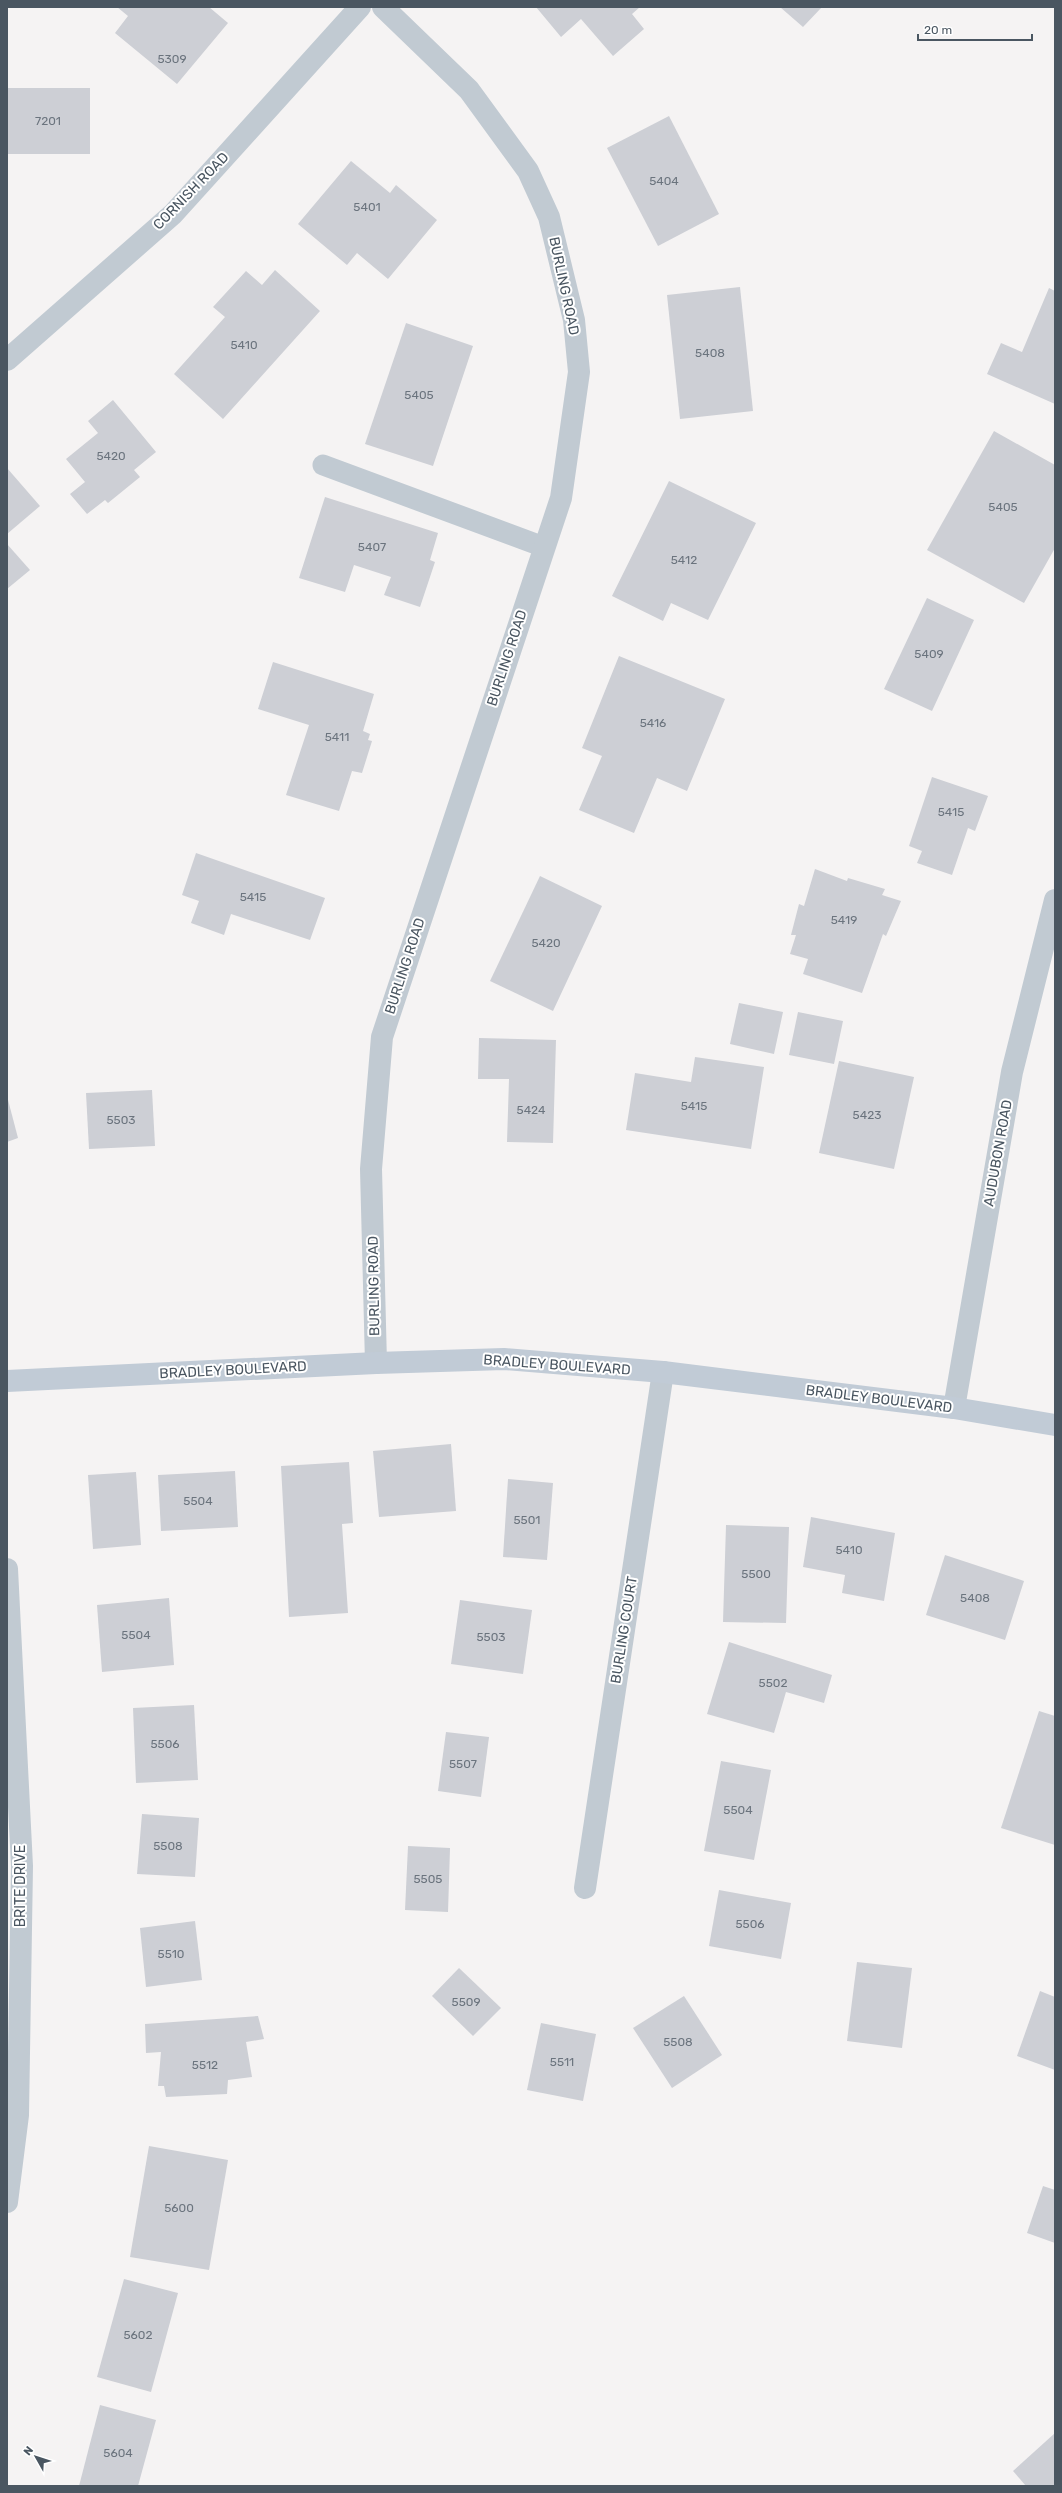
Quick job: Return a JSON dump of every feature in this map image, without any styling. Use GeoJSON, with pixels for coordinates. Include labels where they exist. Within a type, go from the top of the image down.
{"type":"FeatureCollection","features":[{"type":"Feature","properties":{"kind":"main road","name":"BRADLEY BOULEVARD"},"geometry":{"type":"LineString","coordinates":[[7,1381],[376,1363],[504,1359],[663,1372],[954,1408],[1055,1425]]}},
{"type":"Feature","properties":{"kind":"street","name":"CORNISH ROAD"},"geometry":{"type":"LineString","coordinates":[[7,360],[173,214],[360,7]]}},
{"type":"Feature","properties":{"kind":"street","name":"BURLING ROAD"},"geometry":{"type":"LineString","coordinates":[[376,1363],[371,1169],[382,1037],[561,498],[579,372],[574,320],[549,217],[528,171],[469,90],[383,7]]}},
{"type":"Feature","properties":{"kind":"street","name":"AUDUBON ROAD"},"geometry":{"type":"LineString","coordinates":[[954,1408],[1012,1072],[1055,900]]}},
{"type":"Feature","properties":{"kind":"street","name":"BURLING COURT"},"geometry":{"type":"LineString","coordinates":[[585,1888],[663,1372]]}},
{"type":"Feature","properties":{"kind":"street","name":"BRITE DRIVE"},"geometry":{"type":"LineString","coordinates":[[7,1569],[22,1866],[18,2115],[7,2202]]}},
{"type":"Feature","properties":{"kind":"lane"},"geometry":{"type":"LineString","coordinates":[[323,465],[544,547]]}},
{"type":"Feature","properties":{"kind":"building"},"geometry":{"type":"Polygon","coordinates":[[[117,7],[209,7],[228,23],[177,84],[115,33],[128,16],[117,7]]]}},
{"type":"Feature","properties":{"kind":"building"},"geometry":{"type":"Polygon","coordinates":[[[536,7],[640,7],[632,14],[644,29],[613,56],[581,19],[561,37],[536,7]]]}},
{"type":"Feature","properties":{"kind":"building"},"geometry":{"type":"Polygon","coordinates":[[[780,7],[822,7],[803,27],[780,7]]]}},
{"type":"Feature","properties":{"kind":"building"},"geometry":{"type":"Polygon","coordinates":[[[7,88],[90,88],[90,154],[7,154],[7,88]]]}},
{"type":"Feature","properties":{"kind":"building"},"geometry":{"type":"Polygon","coordinates":[[[669,116],[719,214],[658,246],[607,148],[669,116]]]}},
{"type":"Feature","properties":{"kind":"building"},"geometry":{"type":"Polygon","coordinates":[[[351,161],[390,193],[396,185],[437,220],[388,279],[357,253],[347,265],[298,224],[351,161]]]}},
{"type":"Feature","properties":{"kind":"building"},"geometry":{"type":"Polygon","coordinates":[[[275,270],[320,311],[223,419],[174,374],[225,317],[213,307],[246,271],[262,285],[275,270]]]}},
{"type":"Feature","properties":{"kind":"building"},"geometry":{"type":"Polygon","coordinates":[[[740,287],[753,411],[680,419],[667,295],[740,287]]]}},
{"type":"Feature","properties":{"kind":"building"},"geometry":{"type":"Polygon","coordinates":[[[1049,288],[1055,291],[1055,404],[987,374],[1001,343],[1022,352],[1049,288]]]}},
{"type":"Feature","properties":{"kind":"building"},"geometry":{"type":"Polygon","coordinates":[[[406,323],[473,346],[433,466],[365,444],[406,323]]]}},
{"type":"Feature","properties":{"kind":"building"},"geometry":{"type":"Polygon","coordinates":[[[113,400],[156,452],[134,470],[140,477],[108,503],[105,500],[87,514],[70,494],[85,482],[66,459],[98,433],[88,421],[113,400]]]}},
{"type":"Feature","properties":{"kind":"building"},"geometry":{"type":"Polygon","coordinates":[[[994,431],[1055,465],[1055,548],[1024,603],[927,550],[994,431]]]}},
{"type":"Feature","properties":{"kind":"building"},"geometry":{"type":"Polygon","coordinates":[[[7,468],[40,506],[7,534],[7,468]]]}},
{"type":"Feature","properties":{"kind":"building"},"geometry":{"type":"Polygon","coordinates":[[[669,481],[756,523],[708,620],[671,603],[663,621],[612,596],[669,481]]]}},
{"type":"Feature","properties":{"kind":"building"},"geometry":{"type":"Polygon","coordinates":[[[325,497],[438,533],[430,560],[435,562],[420,607],[384,595],[391,577],[354,565],[345,592],[299,578],[325,497]]]}},
{"type":"Feature","properties":{"kind":"building"},"geometry":{"type":"Polygon","coordinates":[[[7,544],[30,570],[7,589],[7,544]]]}},
{"type":"Feature","properties":{"kind":"building"},"geometry":{"type":"Polygon","coordinates":[[[927,598],[974,620],[932,711],[884,689],[927,598]]]}},
{"type":"Feature","properties":{"kind":"building"},"geometry":{"type":"Polygon","coordinates":[[[619,656],[725,699],[687,791],[657,778],[634,833],[579,810],[602,756],[582,748],[619,656]]]}},
{"type":"Feature","properties":{"kind":"building"},"geometry":{"type":"Polygon","coordinates":[[[273,662],[374,694],[363,731],[370,734],[368,740],[372,741],[362,773],[352,771],[339,811],[286,795],[309,725],[258,709],[273,662]]]}},
{"type":"Feature","properties":{"kind":"building"},"geometry":{"type":"Polygon","coordinates":[[[932,777],[988,796],[975,831],[968,828],[952,875],[917,863],[922,851],[909,846],[932,777]]]}},
{"type":"Feature","properties":{"kind":"building"},"geometry":{"type":"Polygon","coordinates":[[[196,853],[325,898],[310,940],[231,914],[224,935],[191,923],[199,901],[182,895],[196,853]]]}},
{"type":"Feature","properties":{"kind":"building"},"geometry":{"type":"Polygon","coordinates":[[[815,869],[847,881],[848,878],[885,889],[882,895],[901,901],[886,936],[883,934],[862,993],[803,974],[808,959],[790,954],[796,935],[791,935],[799,904],[804,906],[815,869]]]}},
{"type":"Feature","properties":{"kind":"building"},"geometry":{"type":"Polygon","coordinates":[[[540,876],[602,906],[553,1011],[490,981],[540,876]]]}},
{"type":"Feature","properties":{"kind":"building"},"geometry":{"type":"Polygon","coordinates":[[[739,1003],[783,1012],[774,1054],[730,1044],[739,1003]]]}},
{"type":"Feature","properties":{"kind":"building"},"geometry":{"type":"Polygon","coordinates":[[[798,1012],[843,1021],[834,1064],[789,1055],[798,1012]]]}},
{"type":"Feature","properties":{"kind":"building"},"geometry":{"type":"Polygon","coordinates":[[[479,1038],[556,1040],[553,1143],[507,1142],[509,1079],[478,1079],[479,1038]]]}},
{"type":"Feature","properties":{"kind":"building"},"geometry":{"type":"Polygon","coordinates":[[[695,1057],[764,1067],[751,1149],[626,1130],[635,1073],[691,1082],[695,1057]]]}},
{"type":"Feature","properties":{"kind":"building"},"geometry":{"type":"Polygon","coordinates":[[[839,1061],[914,1077],[894,1169],[819,1153],[839,1061]]]}},
{"type":"Feature","properties":{"kind":"building"},"geometry":{"type":"Polygon","coordinates":[[[152,1090],[155,1146],[89,1149],[86,1093],[152,1090]]]}},
{"type":"Feature","properties":{"kind":"building"},"geometry":{"type":"Polygon","coordinates":[[[7,1096],[18,1138],[7,1142],[7,1096]]]}},
{"type":"Feature","properties":{"kind":"building"},"geometry":{"type":"Polygon","coordinates":[[[451,1444],[456,1511],[379,1517],[373,1451],[451,1444]]]}},
{"type":"Feature","properties":{"kind":"building"},"geometry":{"type":"Polygon","coordinates":[[[349,1462],[353,1523],[342,1524],[348,1613],[289,1617],[281,1466],[349,1462]]]}},
{"type":"Feature","properties":{"kind":"building"},"geometry":{"type":"Polygon","coordinates":[[[235,1471],[238,1527],[161,1531],[158,1475],[235,1471]]]}},
{"type":"Feature","properties":{"kind":"building"},"geometry":{"type":"Polygon","coordinates":[[[136,1472],[141,1545],[93,1549],[88,1475],[136,1472]]]}},
{"type":"Feature","properties":{"kind":"building"},"geometry":{"type":"Polygon","coordinates":[[[508,1479],[553,1483],[547,1560],[503,1557],[508,1479]]]}},
{"type":"Feature","properties":{"kind":"building"},"geometry":{"type":"Polygon","coordinates":[[[811,1517],[895,1533],[884,1601],[842,1593],[845,1575],[803,1567],[811,1517]]]}},
{"type":"Feature","properties":{"kind":"building"},"geometry":{"type":"Polygon","coordinates":[[[726,1525],[789,1527],[786,1623],[723,1622],[726,1525]]]}},
{"type":"Feature","properties":{"kind":"building"},"geometry":{"type":"Polygon","coordinates":[[[945,1555],[1024,1581],[1005,1640],[926,1615],[945,1555]]]}},
{"type":"Feature","properties":{"kind":"building"},"geometry":{"type":"Polygon","coordinates":[[[169,1598],[174,1665],[102,1672],[97,1605],[169,1598]]]}},
{"type":"Feature","properties":{"kind":"building"},"geometry":{"type":"Polygon","coordinates":[[[460,1600],[532,1610],[523,1674],[451,1664],[460,1600]]]}},
{"type":"Feature","properties":{"kind":"building"},"geometry":{"type":"Polygon","coordinates":[[[729,1642],[832,1675],[824,1703],[786,1692],[774,1733],[707,1714],[729,1642]]]}},
{"type":"Feature","properties":{"kind":"building"},"geometry":{"type":"Polygon","coordinates":[[[194,1705],[198,1780],[136,1783],[133,1708],[194,1705]]]}},
{"type":"Feature","properties":{"kind":"building"},"geometry":{"type":"Polygon","coordinates":[[[1039,1711],[1055,1716],[1055,1845],[1001,1828],[1039,1711]]]}},
{"type":"Feature","properties":{"kind":"building"},"geometry":{"type":"Polygon","coordinates":[[[446,1732],[489,1737],[481,1797],[438,1791],[446,1732]]]}},
{"type":"Feature","properties":{"kind":"building"},"geometry":{"type":"Polygon","coordinates":[[[721,1761],[771,1770],[754,1860],[704,1851],[721,1761]]]}},
{"type":"Feature","properties":{"kind":"building"},"geometry":{"type":"Polygon","coordinates":[[[142,1814],[199,1818],[195,1877],[137,1874],[142,1814]]]}},
{"type":"Feature","properties":{"kind":"building"},"geometry":{"type":"Polygon","coordinates":[[[408,1846],[450,1848],[448,1912],[405,1910],[408,1846]]]}},
{"type":"Feature","properties":{"kind":"building"},"geometry":{"type":"Polygon","coordinates":[[[719,1890],[791,1903],[781,1959],[709,1946],[719,1890]]]}},
{"type":"Feature","properties":{"kind":"building"},"geometry":{"type":"Polygon","coordinates":[[[195,1921],[202,1980],[146,1987],[140,1928],[195,1921]]]}},
{"type":"Feature","properties":{"kind":"building"},"geometry":{"type":"Polygon","coordinates":[[[857,1962],[912,1968],[902,2048],[847,2041],[857,1962]]]}},
{"type":"Feature","properties":{"kind":"building"},"geometry":{"type":"Polygon","coordinates":[[[459,1968],[501,2008],[473,2036],[432,1996],[459,1968]]]}},
{"type":"Feature","properties":{"kind":"building"},"geometry":{"type":"Polygon","coordinates":[[[1040,1991],[1055,1997],[1055,2070],[1017,2056],[1040,1991]]]}},
{"type":"Feature","properties":{"kind":"building"},"geometry":{"type":"Polygon","coordinates":[[[684,1996],[722,2055],[672,2088],[633,2028],[684,1996]]]}},
{"type":"Feature","properties":{"kind":"building"},"geometry":{"type":"Polygon","coordinates":[[[258,2016],[264,2039],[246,2042],[252,2077],[228,2080],[227,2094],[166,2097],[164,2086],[158,2086],[161,2052],[146,2053],[145,2024],[258,2016]]]}},
{"type":"Feature","properties":{"kind":"building"},"geometry":{"type":"Polygon","coordinates":[[[541,2023],[596,2034],[583,2101],[527,2090],[541,2023]]]}},
{"type":"Feature","properties":{"kind":"building"},"geometry":{"type":"Polygon","coordinates":[[[149,2146],[228,2160],[209,2270],[130,2257],[149,2146]]]}},
{"type":"Feature","properties":{"kind":"building"},"geometry":{"type":"Polygon","coordinates":[[[1043,2186],[1055,2190],[1055,2243],[1027,2233],[1043,2186]]]}},
{"type":"Feature","properties":{"kind":"building"},"geometry":{"type":"Polygon","coordinates":[[[124,2279],[178,2293],[151,2392],[97,2377],[124,2279]]]}},
{"type":"Feature","properties":{"kind":"building"},"geometry":{"type":"Polygon","coordinates":[[[100,2405],[156,2420],[138,2486],[79,2486],[100,2405]]]}},
{"type":"Feature","properties":{"kind":"building"},"geometry":{"type":"Polygon","coordinates":[[[1055,2433],[1055,2486],[1026,2486],[1013,2471],[1055,2433]]]}}]}
